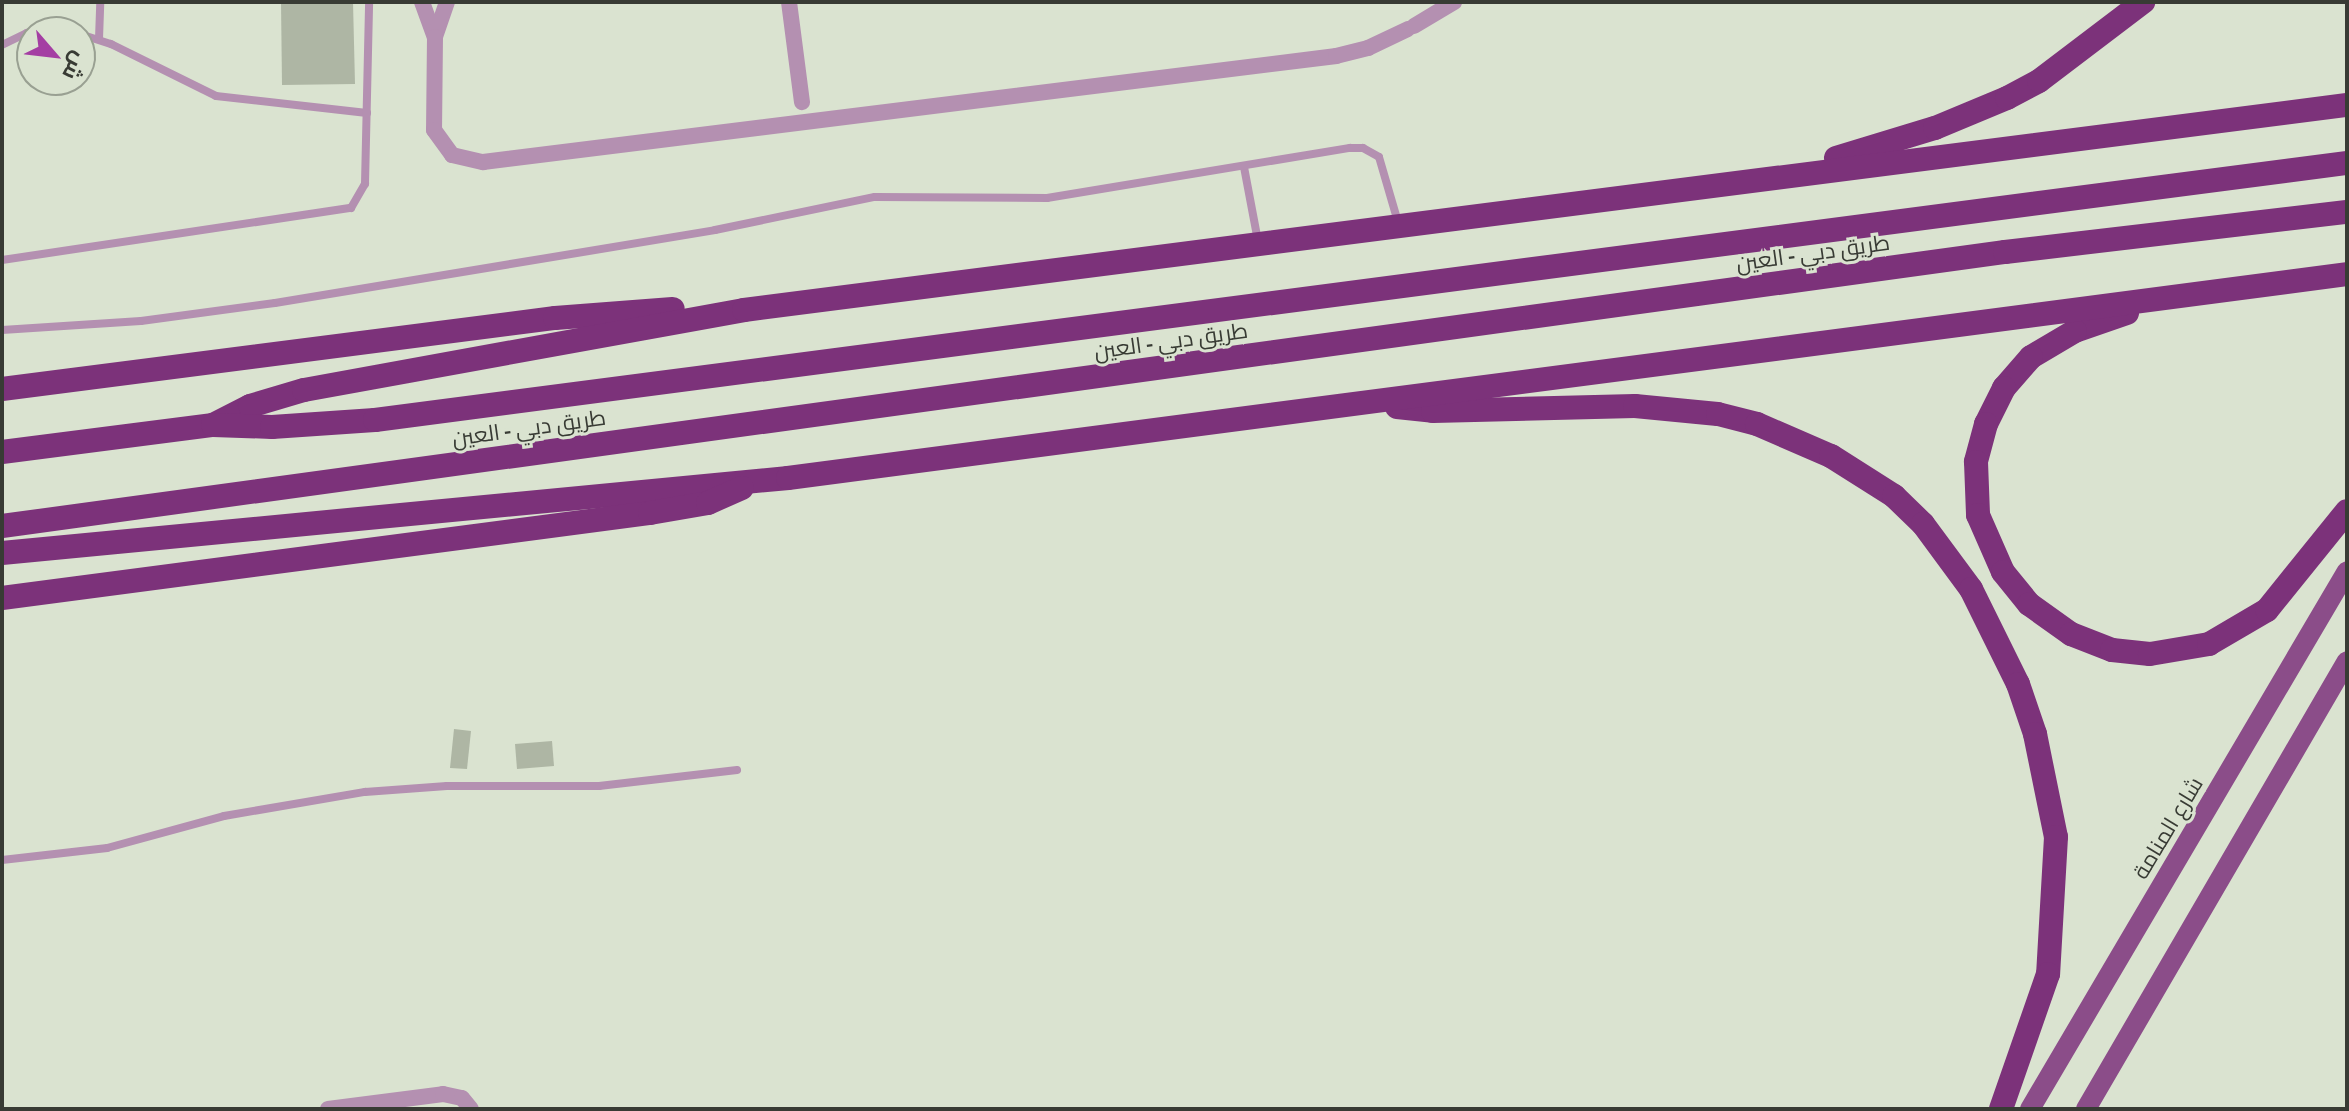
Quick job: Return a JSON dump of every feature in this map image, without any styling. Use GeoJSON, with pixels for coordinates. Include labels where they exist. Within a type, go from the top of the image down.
{"type":"FeatureCollection","features":[{"type":"Feature","properties":{"kind":"highway"},"geometry":{"type":"LineString","coordinates":[[1749,181],[1895,142],[1975,113],[2039,81],[2143,2]]}},
{"type":"Feature","properties":{"kind":"highway"},"geometry":{"type":"LineString","coordinates":[[213,425],[250,406],[304,390],[744,310],[2347,105]]}},
{"type":"Feature","properties":{"kind":"highway","name":"طريق دبي - العين"},"geometry":{"type":"LineString","coordinates":[[2,452],[213,425],[272,427],[375,420],[2347,163]]}},
{"type":"Feature","properties":{"kind":"highway","name":"طريق دبي - العين"},"geometry":{"type":"LineString","coordinates":[[2,526],[2005,252],[2347,212]]}},
{"type":"Feature","properties":{"kind":"highway"},"geometry":{"type":"LineString","coordinates":[[2,553],[757,481],[2347,274]]}},
{"type":"Feature","properties":{"kind":"highway"},"geometry":{"type":"LineString","coordinates":[[2178,296],[2059,338],[2031,357],[2004,388],[1980,443],[1975,494],[1985,537],[2015,589],[2053,624],[2091,643],[2131,653],[2190,650],[2228,636],[2267,610],[2347,511]]}},
{"type":"Feature","properties":{"kind":"highway"},"geometry":{"type":"LineString","coordinates":[[2,389],[555,318],[744,310]]}},
{"type":"Feature","properties":{"kind":"highway"},"geometry":{"type":"LineString","coordinates":[[1367,403],[1433,411],[1654,407],[1718,414],[1782,434],[1831,456],[1894,496],[1923,524],[1971,589],[2018,684],[2042,764],[2056,837],[2048,974],[2001,1109]]}},
{"type":"Feature","properties":{"kind":"highway"},"geometry":{"type":"LineString","coordinates":[[2,598],[650,513],[708,503],[757,481]]}},
{"type":"Feature","properties":{"kind":"main road","name":"شارع المنامة"},"geometry":{"type":"LineString","coordinates":[[2030,1109],[2347,571]]}},
{"type":"Feature","properties":{"kind":"main road"},"geometry":{"type":"LineString","coordinates":[[2086,1109],[2347,661]]}},
{"type":"Feature","properties":{"kind":"street"},"geometry":{"type":"LineString","coordinates":[[422,2],[435,37]]}},
{"type":"Feature","properties":{"kind":"street"},"geometry":{"type":"LineString","coordinates":[[447,2],[435,37],[434,130],[452,155],[483,162],[1336,56],[1368,48],[1411,28],[1454,2]]}},
{"type":"Feature","properties":{"kind":"street"},"geometry":{"type":"LineString","coordinates":[[789,2],[802,102]]}},
{"type":"Feature","properties":{"kind":"street"},"geometry":{"type":"LineString","coordinates":[[328,1109],[453,1095],[471,1109]]}},
{"type":"Feature","properties":{"kind":"street"},"geometry":{"type":"LineString","coordinates":[[433,1096],[455,1109]]}},
{"type":"Feature","properties":{"kind":"lane"},"geometry":{"type":"LineString","coordinates":[[99,39],[100,2]]}},
{"type":"Feature","properties":{"kind":"lane"},"geometry":{"type":"LineString","coordinates":[[2,260],[345,212],[364,191],[369,2]]}},
{"type":"Feature","properties":{"kind":"lane"},"geometry":{"type":"LineString","coordinates":[[96,38],[216,96],[367,113]]}},
{"type":"Feature","properties":{"kind":"lane"},"geometry":{"type":"LineString","coordinates":[[2,330],[141,321],[275,303],[700,233],[875,197],[1047,198],[1350,148],[1372,151],[1383,167],[1399,227]]}},
{"type":"Feature","properties":{"kind":"lane"},"geometry":{"type":"LineString","coordinates":[[1244,167],[1258,245]]}},
{"type":"Feature","properties":{"kind":"lane"},"geometry":{"type":"LineString","coordinates":[[2,860],[107,848],[224,816],[365,792],[447,786],[599,786],[737,770]]}},
{"type":"Feature","properties":{"kind":"building"},"geometry":{"type":"Polygon","coordinates":[[[281,2],[353,2],[355,84],[282,85],[281,2]]]}},
{"type":"Feature","properties":{"kind":"building"},"geometry":{"type":"Polygon","coordinates":[[[454,729],[471,731],[467,769],[450,768],[454,729]]]}},
{"type":"Feature","properties":{"kind":"building"},"geometry":{"type":"Polygon","coordinates":[[[552,741],[554,766],[517,769],[515,744],[552,741]]]}}]}
